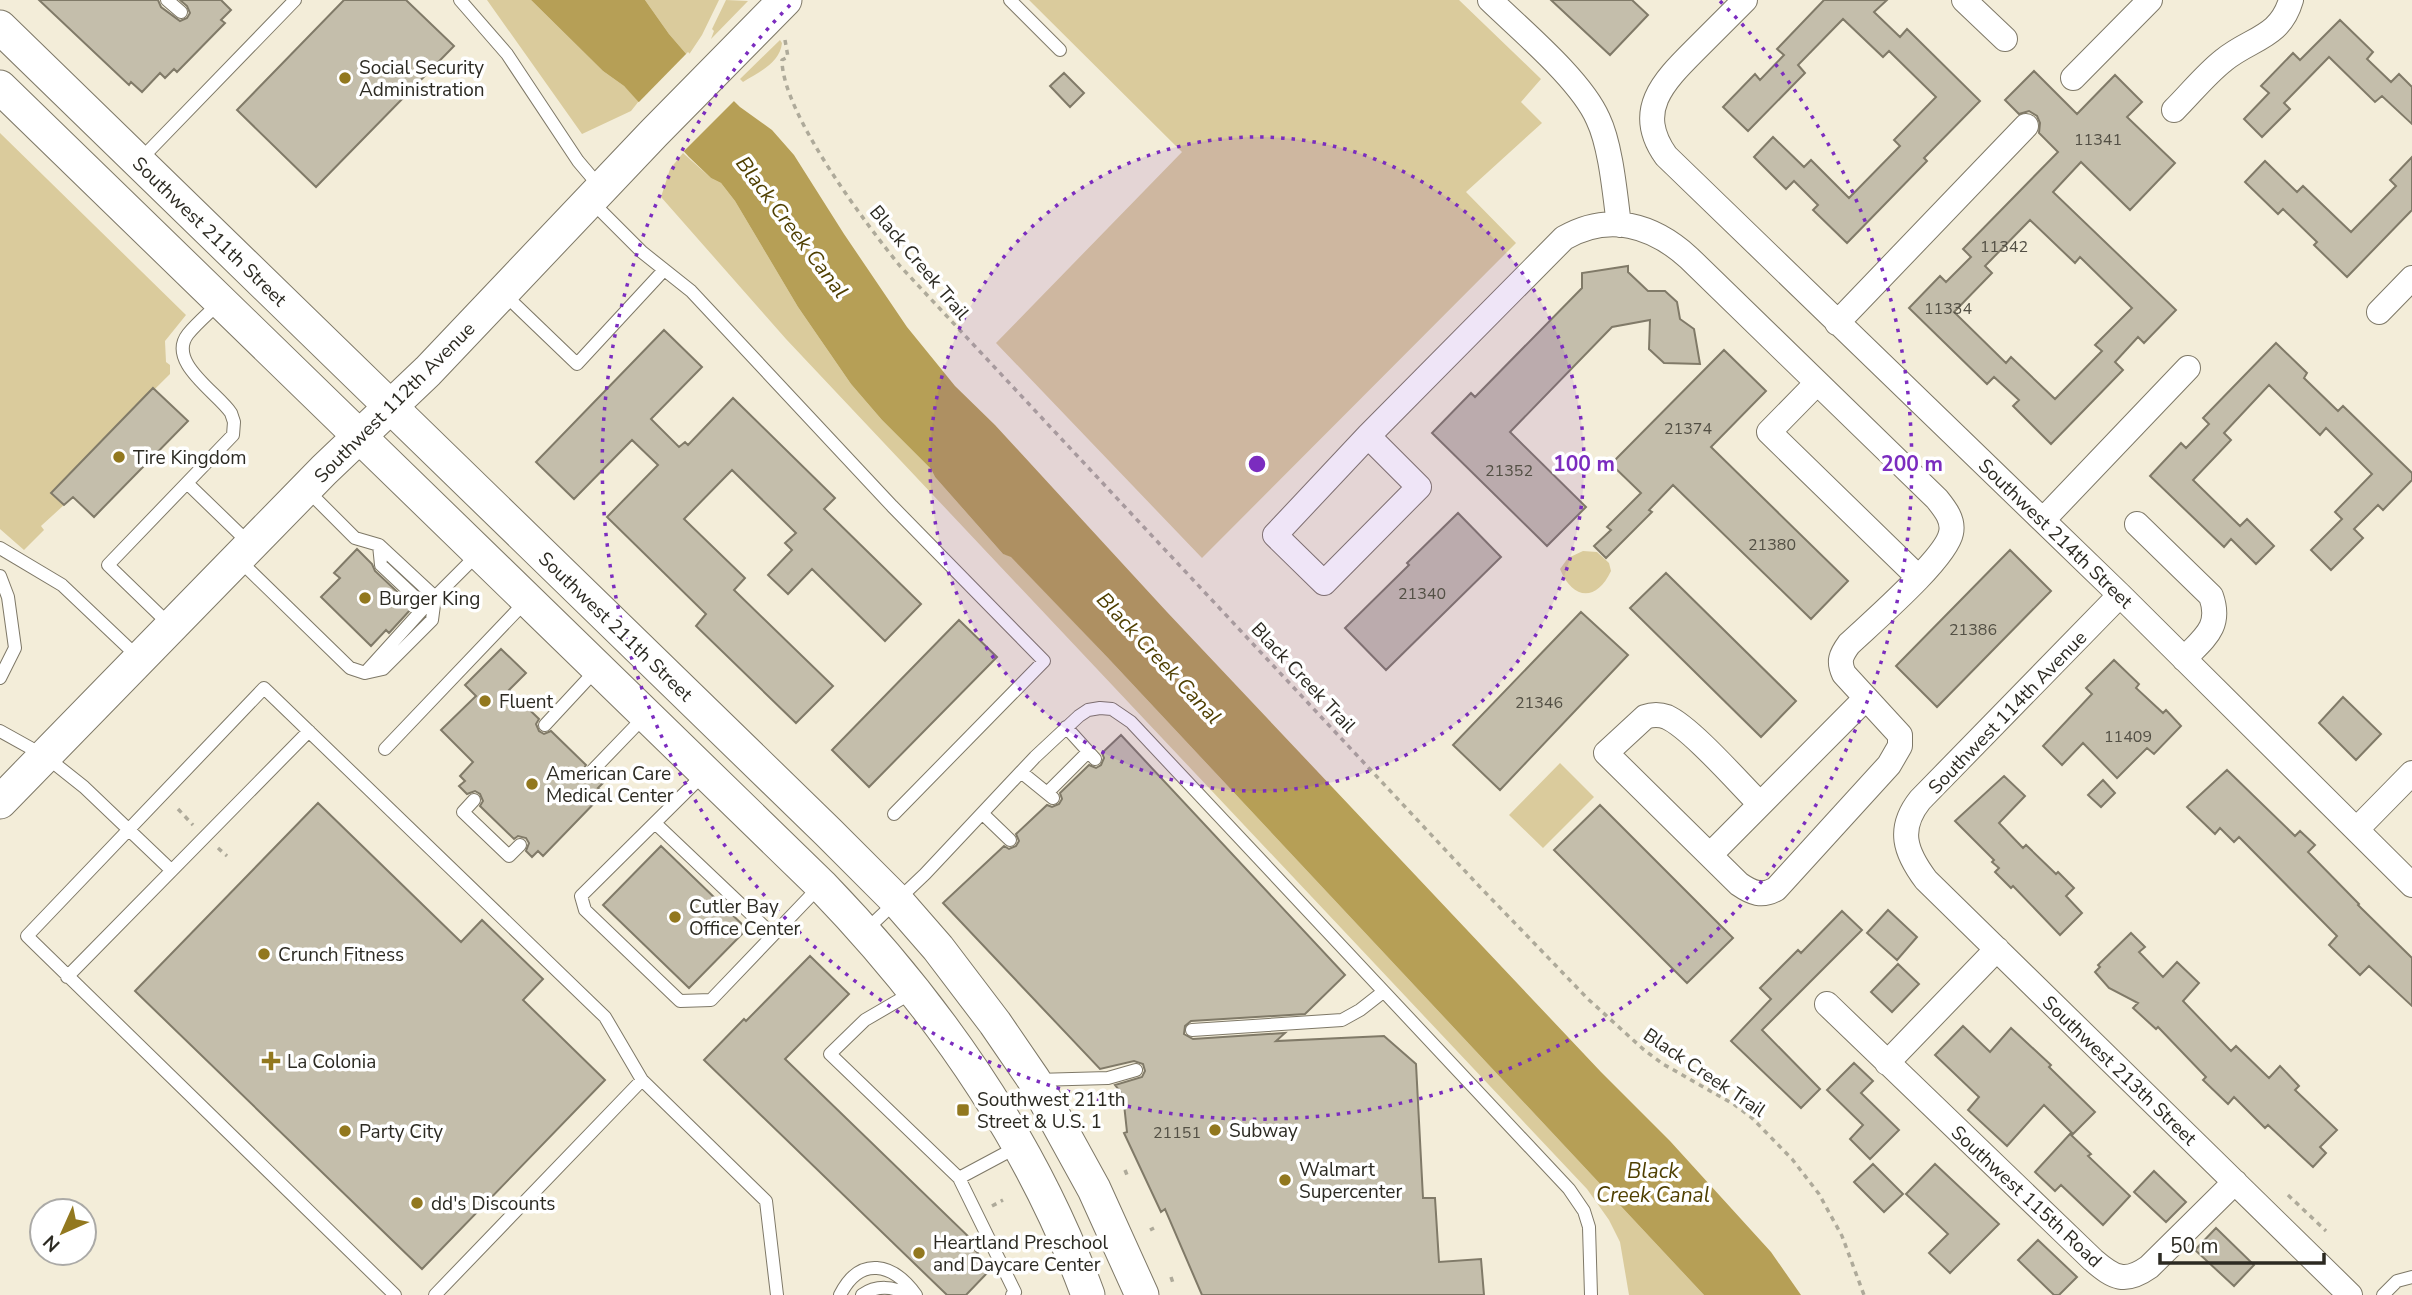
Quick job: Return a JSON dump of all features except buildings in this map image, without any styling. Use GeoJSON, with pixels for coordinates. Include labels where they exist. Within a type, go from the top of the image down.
{"type":"FeatureCollection","features":[{"type":"Feature","properties":{"kind":"main road","name":"Southwest 112th Avenue"},"geometry":{"type":"LineString","coordinates":[[0,802],[358,436],[503,293],[653,134],[785,0]]}},
{"type":"Feature","properties":{"kind":"main road","name":"Southwest 211th Street"},"geometry":{"type":"LineString","coordinates":[[0,27],[897,901],[938,947],[971,990],[1034,1080],[1094,1189],[1142,1295]]}},
{"type":"Feature","properties":{"kind":"main road"},"geometry":{"type":"LineString","coordinates":[[0,87],[865,931],[915,991],[990,1095],[1057,1217],[1088,1295]]}},
{"type":"Feature","properties":{"kind":"street"},"geometry":{"type":"LineString","coordinates":[[1490,0],[1551,60],[1592,106],[1602,128],[1619,225]]}},
{"type":"Feature","properties":{"kind":"street","name":"Southwest 214th Street"},"geometry":{"type":"LineString","coordinates":[[1745,0],[1665,81],[1656,97],[1652,117],[1660,148],[1675,166],[2120,595],[2412,885]]}},
{"type":"Feature","properties":{"kind":"street"},"geometry":{"type":"LineString","coordinates":[[1964,0],[2005,40]]}},
{"type":"Feature","properties":{"kind":"street"},"geometry":{"type":"LineString","coordinates":[[2073,78],[2150,0]]}},
{"type":"Feature","properties":{"kind":"street"},"geometry":{"type":"LineString","coordinates":[[2174,110],[2225,59],[2270,33],[2287,13],[2291,0]]}},
{"type":"Feature","properties":{"kind":"street"},"geometry":{"type":"LineString","coordinates":[[1837,323],[2026,126]]}},
{"type":"Feature","properties":{"kind":"street"},"geometry":{"type":"LineString","coordinates":[[1368,436],[1419,487],[1324,583],[1275,535],[1368,436],[1564,238],[1593,225],[1619,225],[1642,229],[1668,239],[1937,499],[1949,516],[1952,530],[1938,555],[1849,644],[1841,657],[1844,674],[1900,735],[1898,753],[1783,883],[1768,894],[1750,891],[1739,884],[1606,753],[1645,717],[1653,714],[1666,717],[1687,732],[1760,804]]}},
{"type":"Feature","properties":{"kind":"street"},"geometry":{"type":"LineString","coordinates":[[2379,312],[2412,278]]}},
{"type":"Feature","properties":{"kind":"street"},"geometry":{"type":"LineString","coordinates":[[2043,520],[2188,368]]}},
{"type":"Feature","properties":{"kind":"street"},"geometry":{"type":"LineString","coordinates":[[1817,383],[1769,432],[1918,577]]}},
{"type":"Feature","properties":{"kind":"street"},"geometry":{"type":"LineString","coordinates":[[2137,524],[2211,596],[2215,606],[2216,614],[2211,630],[2184,659]]}},
{"type":"Feature","properties":{"kind":"street","name":"Southwest 114th Avenue"},"geometry":{"type":"LineString","coordinates":[[1905,835],[1910,816],[1920,800],[2120,595]]}},
{"type":"Feature","properties":{"kind":"street"},"geometry":{"type":"LineString","coordinates":[[1710,855],[1866,698]]}},
{"type":"Feature","properties":{"kind":"street"},"geometry":{"type":"LineString","coordinates":[[2357,829],[2412,774]]}},
{"type":"Feature","properties":{"kind":"street","name":"Southwest 213th Street"},"geometry":{"type":"LineString","coordinates":[[1905,835],[1911,858],[1926,880],[2350,1295]]}},
{"type":"Feature","properties":{"kind":"street"},"geometry":{"type":"LineString","coordinates":[[1887,1063],[1997,949]]}},
{"type":"Feature","properties":{"kind":"street","name":"Southwest 115th Road"},"geometry":{"type":"LineString","coordinates":[[1827,1004],[2093,1260],[2122,1279],[2132,1277],[2149,1267],[2235,1182]]}},
{"type":"Feature","properties":{"kind":"lane"},"geometry":{"type":"LineString","coordinates":[[167,0],[181,12]]}},
{"type":"Feature","properties":{"kind":"lane"},"geometry":{"type":"LineString","coordinates":[[138,162],[295,0]]}},
{"type":"Feature","properties":{"kind":"lane"},"geometry":{"type":"LineString","coordinates":[[460,0],[507,54],[578,161],[596,195],[642,252],[691,292],[720,321],[892,506],[1044,661],[894,814]]}},
{"type":"Feature","properties":{"kind":"lane"},"geometry":{"type":"LineString","coordinates":[[1010,0],[1060,50]]}},
{"type":"Feature","properties":{"kind":"lane"},"geometry":{"type":"LineString","coordinates":[[503,293],[577,364],[664,270]]}},
{"type":"Feature","properties":{"kind":"lane"},"geometry":{"type":"LineString","coordinates":[[172,626],[108,565],[232,439],[234,431],[231,413],[189,367],[183,351],[186,336],[220,301]]}},
{"type":"Feature","properties":{"kind":"lane"},"geometry":{"type":"LineString","coordinates":[[187,483],[350,668],[365,673],[383,669],[432,620],[435,597],[479,553]]}},
{"type":"Feature","properties":{"kind":"lane"},"geometry":{"type":"LineString","coordinates":[[306,489],[355,538],[379,545],[435,597]]}},
{"type":"Feature","properties":{"kind":"lane"},"geometry":{"type":"LineString","coordinates":[[365,673],[422,610],[414,596],[381,565],[379,545]]}},
{"type":"Feature","properties":{"kind":"lane"},"geometry":{"type":"LineString","coordinates":[[0,548],[62,585],[140,659]]}},
{"type":"Feature","properties":{"kind":"lane"},"geometry":{"type":"LineString","coordinates":[[0,576],[8,597],[15,648],[0,678]]}},
{"type":"Feature","properties":{"kind":"lane"},"geometry":{"type":"LineString","coordinates":[[385,749],[528,600]]}},
{"type":"Feature","properties":{"kind":"lane"},"geometry":{"type":"LineString","coordinates":[[545,725],[597,668]]}},
{"type":"Feature","properties":{"kind":"lane"},"geometry":{"type":"LineString","coordinates":[[395,1295],[27,936],[264,688],[605,1017],[642,1080],[766,1201],[777,1295]]}},
{"type":"Feature","properties":{"kind":"lane"},"geometry":{"type":"LineString","coordinates":[[865,931],[1066,727],[1088,710],[1112,709],[1131,722],[1569,1189],[1584,1211],[1589,1227],[1591,1295]]}},
{"type":"Feature","properties":{"kind":"lane"},"geometry":{"type":"LineString","coordinates":[[592,771],[646,715]]}},
{"type":"Feature","properties":{"kind":"lane"},"geometry":{"type":"LineString","coordinates":[[1021,772],[1050,796],[1092,756],[1066,727]]}},
{"type":"Feature","properties":{"kind":"lane"},"geometry":{"type":"LineString","coordinates":[[0,730],[45,756],[84,787],[171,870]]}},
{"type":"Feature","properties":{"kind":"lane"},"geometry":{"type":"LineString","coordinates":[[67,977],[309,731]]}},
{"type":"Feature","properties":{"kind":"lane"},"geometry":{"type":"LineString","coordinates":[[705,773],[581,896],[585,910],[680,1001],[711,1000],[821,886]]}},
{"type":"Feature","properties":{"kind":"lane"},"geometry":{"type":"LineString","coordinates":[[474,800],[463,812],[509,856],[520,845]]}},
{"type":"Feature","properties":{"kind":"lane"},"geometry":{"type":"LineString","coordinates":[[983,814],[1010,840]]}},
{"type":"Feature","properties":{"kind":"lane"},"geometry":{"type":"LineString","coordinates":[[654,823],[773,935]]}},
{"type":"Feature","properties":{"kind":"lane"},"geometry":{"type":"LineString","coordinates":[[915,991],[864,1020],[830,1054],[959,1178],[1015,1293],[1012,1295]]}},
{"type":"Feature","properties":{"kind":"lane"},"geometry":{"type":"LineString","coordinates":[[1192,1030],[1342,1020],[1383,992]]}},
{"type":"Feature","properties":{"kind":"lane"},"geometry":{"type":"LineString","coordinates":[[1034,1080],[1108,1078],[1136,1070]]}},
{"type":"Feature","properties":{"kind":"lane"},"geometry":{"type":"LineString","coordinates":[[438,1292],[642,1080]]}},
{"type":"Feature","properties":{"kind":"lane"},"geometry":{"type":"LineString","coordinates":[[959,1178],[1020,1146]]}},
{"type":"Feature","properties":{"kind":"lane"},"geometry":{"type":"LineString","coordinates":[[840,1295],[856,1274],[874,1267],[888,1270],[905,1280],[916,1295]]}},
{"type":"Feature","properties":{"kind":"lane"},"geometry":{"type":"LineString","coordinates":[[2383,1295],[2397,1281],[2412,1277]]}},
{"type":"Feature","properties":{"kind":"lane"},"geometry":{"type":"LineString","coordinates":[[862,1295],[870,1289],[882,1287],[908,1295]]}},
{"type":"Feature","properties":{"kind":"lane"},"geometry":{"type":"LineString","coordinates":[[438,1292],[453,1295]]}},
{"type":"Feature","properties":{"kind":"path","name":"Black Creek Trail"},"geometry":{"type":"LineString","coordinates":[[783,35],[788,57],[782,60],[782,70],[799,113],[819,151],[850,199],[900,266],[1479,886],[1588,999],[1643,1049],[1663,1064],[1735,1105],[1784,1150],[1830,1213],[1852,1257],[1864,1295]]}},
{"type":"Feature","properties":{"kind":"path"},"geometry":{"type":"LineString","coordinates":[[178,809],[197,829]]}},
{"type":"Feature","properties":{"kind":"path"},"geometry":{"type":"LineString","coordinates":[[214,844],[227,856]]}},
{"type":"Feature","properties":{"kind":"path"},"geometry":{"type":"LineString","coordinates":[[2288,1195],[2326,1231]]}},
{"type":"Feature","properties":{"kind":"path"},"geometry":{"type":"LineString","coordinates":[[986,1209],[1003,1200]]}},
{"type":"Feature","properties":{"kind":"path"},"geometry":{"type":"LineString","coordinates":[[1171,1277],[1173,1283]]}},
{"type":"Feature","properties":{"kind":"shaded area"},"geometry":{"type":"Polygon","coordinates":[[[487,0],[531,0],[603,71],[639,101],[631,111],[582,134],[487,0]]]}},
{"type":"Feature","properties":{"kind":"shaded area"},"geometry":{"type":"Polygon","coordinates":[[[645,0],[719,0],[688,56],[645,0]]]}},
{"type":"Feature","properties":{"kind":"shaded area"},"geometry":{"type":"Polygon","coordinates":[[[726,0],[748,1],[711,39],[714,31],[712,29],[726,0]]]}},
{"type":"Feature","properties":{"kind":"shaded area"},"geometry":{"type":"Polygon","coordinates":[[[1029,0],[1459,0],[1541,79],[1521,102],[1542,123],[1466,192],[1516,243],[1202,558],[996,343],[1182,152],[1029,0]]]}},
{"type":"Feature","properties":{"kind":"shaded area"},"geometry":{"type":"Polygon","coordinates":[[[780,40],[780,50],[773,61],[743,82],[740,79],[780,40]]]}},
{"type":"Feature","properties":{"kind":"shaded area"},"geometry":{"type":"Polygon","coordinates":[[[0,133],[186,315],[165,341],[166,362],[170,365],[170,374],[51,492],[64,505],[41,526],[44,530],[24,550],[0,529],[0,133]]]}},
{"type":"Feature","properties":{"kind":"shaded area"},"geometry":{"type":"Polygon","coordinates":[[[683,153],[711,178],[721,183],[735,201],[798,307],[851,384],[882,420],[931,469],[935,477],[1003,554],[1011,556],[1108,658],[1704,1295],[1629,1295],[1620,1242],[1609,1220],[1587,1189],[786,339],[661,197],[670,169],[683,153]]]}},
{"type":"Feature","properties":{"kind":"shaded area"},"geometry":{"type":"Polygon","coordinates":[[[1583,551],[1597,552],[1609,563],[1611,571],[1598,588],[1584,593],[1571,586],[1560,569],[1568,558],[1583,551]]]}},
{"type":"Feature","properties":{"kind":"shaded area"},"geometry":{"type":"Polygon","coordinates":[[[1560,763],[1594,797],[1543,848],[1509,815],[1560,763]]]}},
{"type":"Feature","properties":{"kind":"water","name":"Black Creek Canal"},"geometry":{"type":"Polygon","coordinates":[[[531,0],[645,0],[688,56],[740,107],[772,130],[794,155],[907,327],[955,386],[995,425],[1167,612],[1601,1072],[1670,1141],[1771,1252],[1801,1295],[1704,1295],[1108,658],[1011,557],[1003,554],[935,477],[931,469],[851,384],[798,307],[735,201],[721,183],[711,178],[689,157],[624,86],[603,71],[531,0]]]}},
{"type":"Feature","properties":{"kind":"pier"},"geometry":{"type":"Polygon","coordinates":[[[688,52],[736,99],[681,154],[637,104],[688,52]]]}},
{"type":"Feature","properties":{"kind":"place","name":"Social Security Administration"},"geometry":{"type":"Point","coordinates":[345,78]}},
{"type":"Feature","properties":{"kind":"place","name":"Tire Kingdom"},"geometry":{"type":"Point","coordinates":[119,457]}},
{"type":"Feature","properties":{"kind":"place","name":"Burger King"},"geometry":{"type":"Point","coordinates":[365,598]}},
{"type":"Feature","properties":{"kind":"place","name":"Fluent"},"geometry":{"type":"Point","coordinates":[485,701]}},
{"type":"Feature","properties":{"kind":"place","name":"American Care Medical Center"},"geometry":{"type":"Point","coordinates":[532,784]}},
{"type":"Feature","properties":{"kind":"place","name":"Cutler Bay Office Center"},"geometry":{"type":"Point","coordinates":[675,917]}},
{"type":"Feature","properties":{"kind":"place","name":"Crunch Fitness"},"geometry":{"type":"Point","coordinates":[264,954]}},
{"type":"Feature","properties":{"kind":"place","name":"La Colonia"},"geometry":{"type":"Point","coordinates":[271,1061]}},
{"type":"Feature","properties":{"kind":"place","name":"Southwest 211th Street & U.S. 1"},"geometry":{"type":"Point","coordinates":[963,1110]}},
{"type":"Feature","properties":{"kind":"place","name":"Subway"},"geometry":{"type":"Point","coordinates":[1215,1130]}},
{"type":"Feature","properties":{"kind":"place","name":"Party City"},"geometry":{"type":"Point","coordinates":[345,1131]}},
{"type":"Feature","properties":{"kind":"place","name":"Walmart Supercenter"},"geometry":{"type":"Point","coordinates":[1285,1180]}},
{"type":"Feature","properties":{"kind":"place","name":"dd's Discounts"},"geometry":{"type":"Point","coordinates":[417,1203]}},
{"type":"Feature","properties":{"kind":"place","name":"Heartland Preschool and Daycare Center"},"geometry":{"type":"Point","coordinates":[919,1253]}}]}
